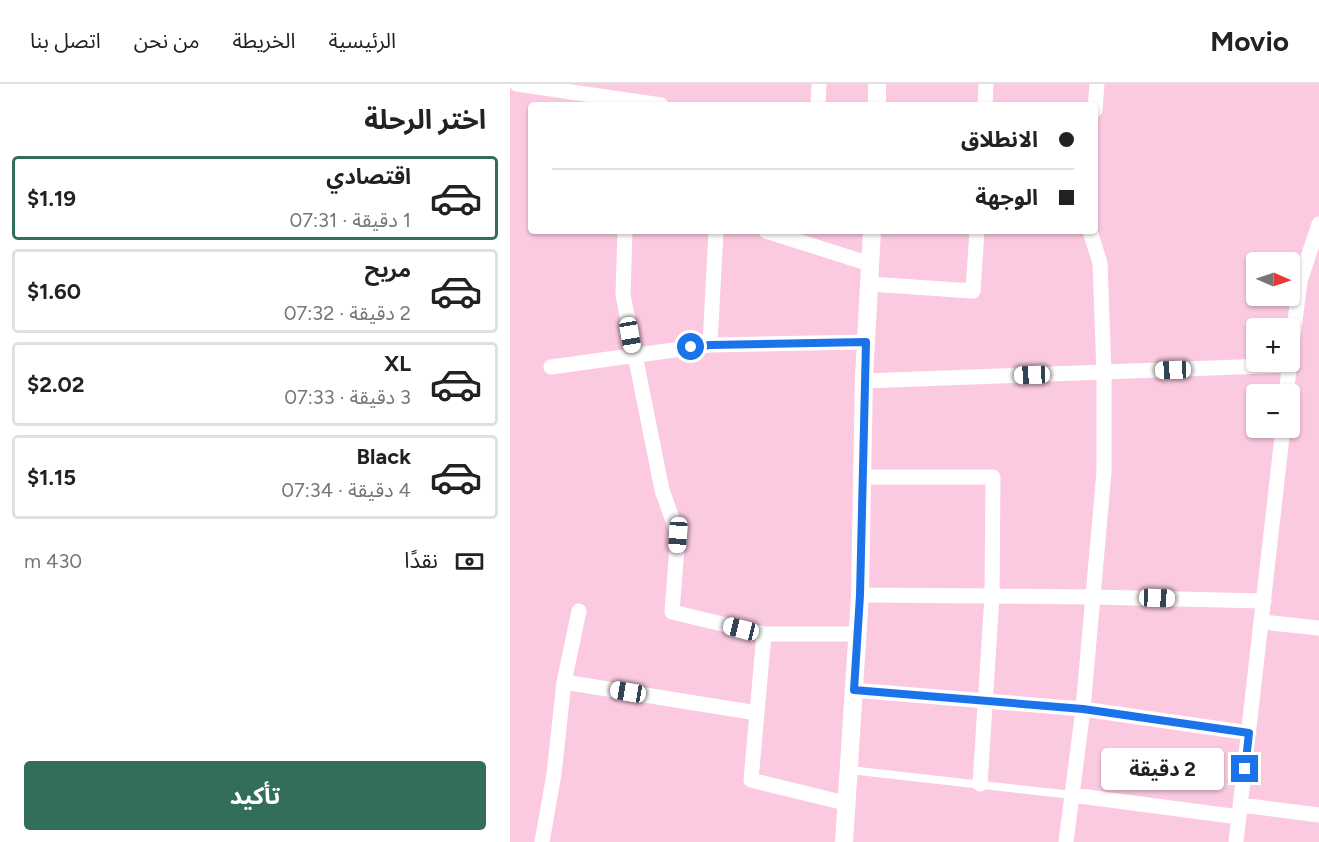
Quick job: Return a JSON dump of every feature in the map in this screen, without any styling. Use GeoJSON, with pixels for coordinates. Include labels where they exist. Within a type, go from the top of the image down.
{"type":"FeatureCollection","features":[{"type":"Feature","properties":{"kind":"street"},"geometry":{"type":"LineString","coordinates":[[517,84],[640,102]]}},
{"type":"Feature","properties":{"kind":"street"},"geometry":{"type":"LineString","coordinates":[[818,102],[819,84]]}},
{"type":"Feature","properties":{"kind":"street"},"geometry":{"type":"LineString","coordinates":[[877,84],[877,102]]}},
{"type":"Feature","properties":{"kind":"street"},"geometry":{"type":"LineString","coordinates":[[985,102],[986,84]]}},
{"type":"Feature","properties":{"kind":"street"},"geometry":{"type":"LineString","coordinates":[[1096,102],[1097,84]]}},
{"type":"Feature","properties":{"kind":"street"},"geometry":{"type":"LineString","coordinates":[[1295,318],[1300,280],[1319,224]]}},
{"type":"Feature","properties":{"kind":"street"},"geometry":{"type":"LineString","coordinates":[[625,234],[623,295],[662,490],[678,535],[672,612],[764,634],[857,634]]}},
{"type":"Feature","properties":{"kind":"street"},"geometry":{"type":"LineString","coordinates":[[710,345],[716,234]]}},
{"type":"Feature","properties":{"kind":"street"},"geometry":{"type":"LineString","coordinates":[[775,234],[870,264]]}},
{"type":"Feature","properties":{"kind":"street"},"geometry":{"type":"LineString","coordinates":[[844,842],[860,595],[864,381],[872,234]]}},
{"type":"Feature","properties":{"kind":"street"},"geometry":{"type":"LineString","coordinates":[[869,284],[973,291],[977,234]]}},
{"type":"Feature","properties":{"kind":"street"},"geometry":{"type":"LineString","coordinates":[[1066,842],[1083,709],[1104,472],[1104,373],[1100,263],[1091,234]]}},
{"type":"Feature","properties":{"kind":"street"},"geometry":{"type":"LineString","coordinates":[[551,367],[710,345],[866,342]]}},
{"type":"Feature","properties":{"kind":"street"},"geometry":{"type":"LineString","coordinates":[[864,381],[1104,373],[1246,365]]}},
{"type":"Feature","properties":{"kind":"street"},"geometry":{"type":"LineString","coordinates":[[1236,842],[1282,438]]}},
{"type":"Feature","properties":{"kind":"street"},"geometry":{"type":"LineString","coordinates":[[862,477],[993,477],[992,596],[980,784]]}},
{"type":"Feature","properties":{"kind":"street"},"geometry":{"type":"LineString","coordinates":[[860,595],[1093,597],[1264,602]]}},
{"type":"Feature","properties":{"kind":"street"},"geometry":{"type":"LineString","coordinates":[[542,842],[554,774],[564,682],[579,611]]}},
{"type":"Feature","properties":{"kind":"street"},"geometry":{"type":"LineString","coordinates":[[1262,622],[1319,628]]}},
{"type":"Feature","properties":{"kind":"street"},"geometry":{"type":"LineString","coordinates":[[764,634],[751,780],[845,802]]}},
{"type":"Feature","properties":{"kind":"street"},"geometry":{"type":"LineString","coordinates":[[564,682],[757,713]]}},
{"type":"Feature","properties":{"kind":"street"},"geometry":{"type":"LineString","coordinates":[[854,690],[1083,709],[1249,733]]}},
{"type":"Feature","properties":{"kind":"street"},"geometry":{"type":"LineString","coordinates":[[1072,795],[1240,811],[1319,815]]}},
{"type":"Feature","properties":{"kind":"lane"},"geometry":{"type":"LineString","coordinates":[[848,770],[1072,795]]}},
{"type":"Feature","properties":{"kind":"route"},"geometry":{"type":"LineString","coordinates":[[691,347],[866,342],[860,595],[854,690],[1083,709],[1249,733],[1245,769]]}}]}
